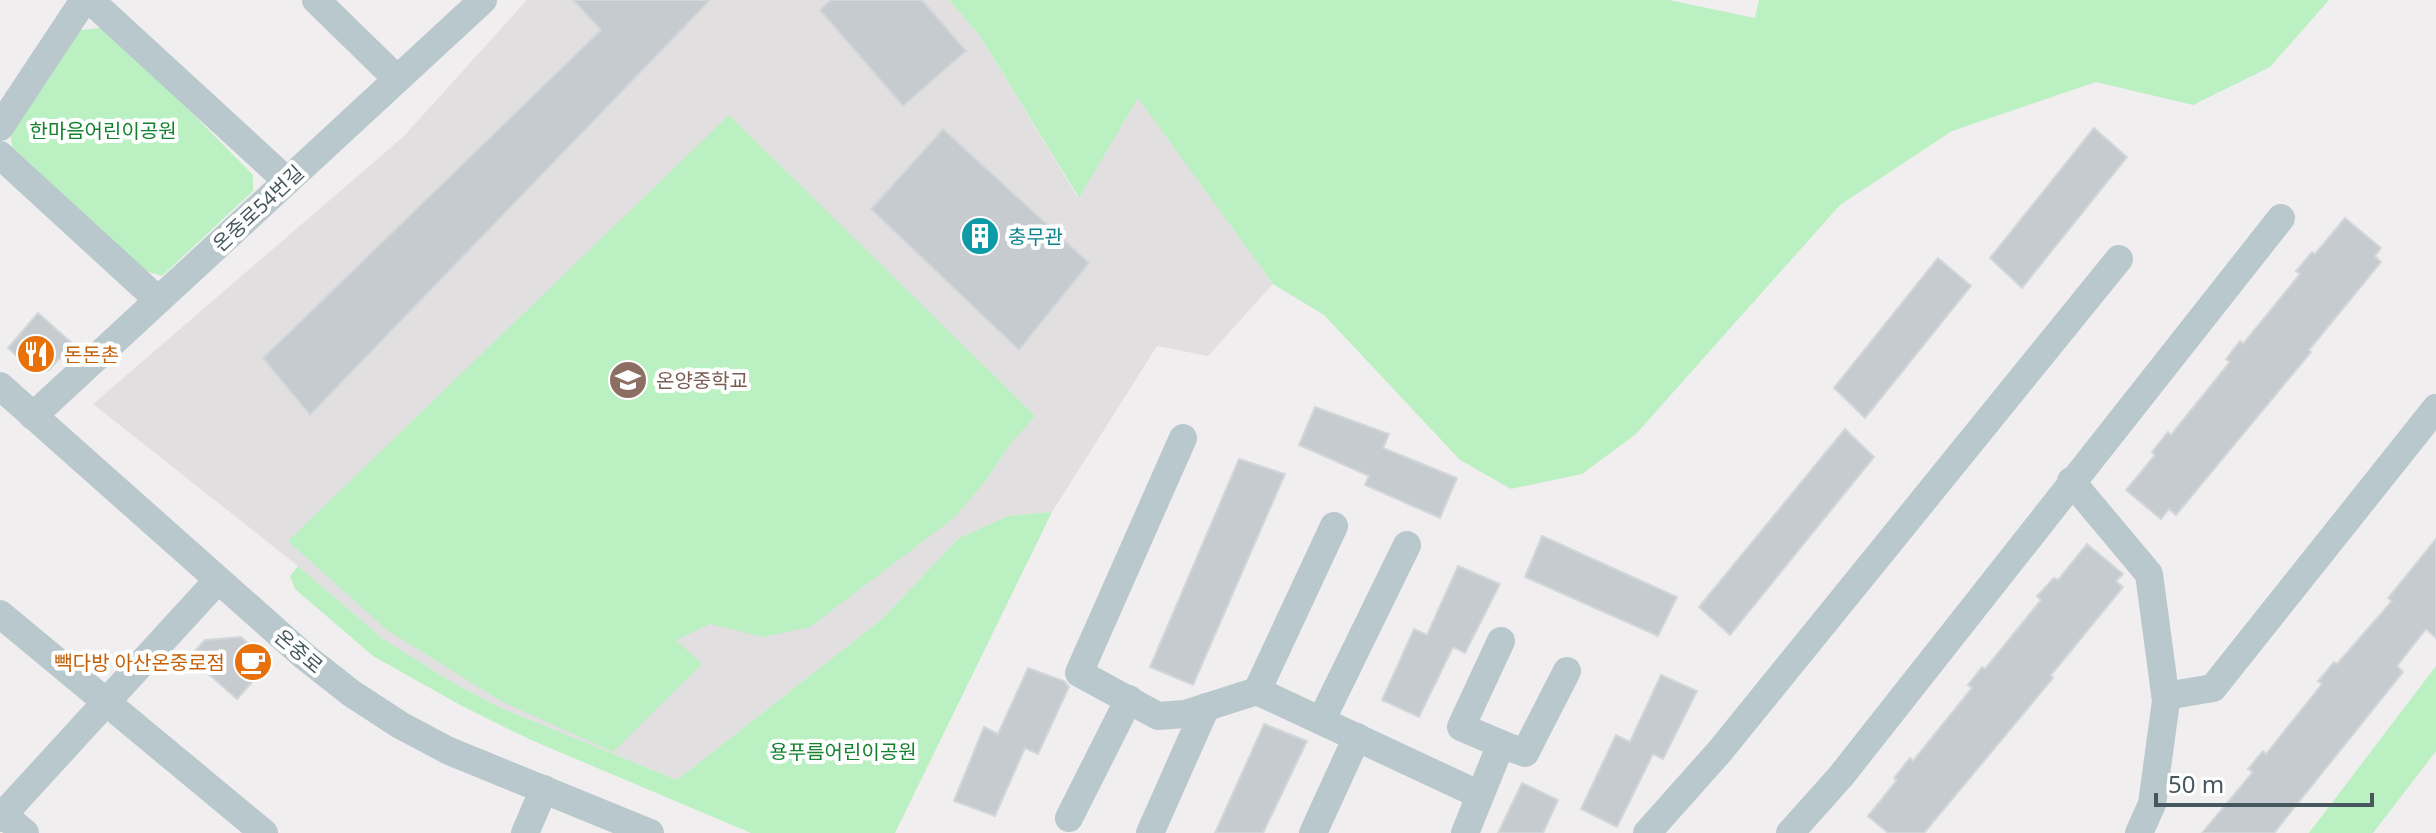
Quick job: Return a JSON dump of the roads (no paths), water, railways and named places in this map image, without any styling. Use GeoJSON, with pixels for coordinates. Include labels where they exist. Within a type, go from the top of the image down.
{"type":"FeatureCollection","features":[{"type":"Feature","properties":{"kind":"street"},"geometry":{"type":"LineString","coordinates":[[0,127],[84,0]]}},
{"type":"Feature","properties":{"kind":"street"},"geometry":{"type":"LineString","coordinates":[[90,0],[287,181]]}},
{"type":"Feature","properties":{"kind":"street"},"geometry":{"type":"LineString","coordinates":[[316,0],[397,79]]}},
{"type":"Feature","properties":{"kind":"street","name":"온중로54번길"},"geometry":{"type":"LineString","coordinates":[[33,416],[483,0]]}},
{"type":"Feature","properties":{"kind":"street"},"geometry":{"type":"LineString","coordinates":[[0,155],[158,300]]}},
{"type":"Feature","properties":{"kind":"street"},"geometry":{"type":"LineString","coordinates":[[1790,833],[1841,776],[2281,218]]}},
{"type":"Feature","properties":{"kind":"street"},"geometry":{"type":"LineString","coordinates":[[1647,833],[1720,751],[2119,259]]}},
{"type":"Feature","properties":{"kind":"street","name":"온중로"},"geometry":{"type":"LineString","coordinates":[[0,386],[304,656],[375,709],[449,751],[650,833]]}},
{"type":"Feature","properties":{"kind":"street"},"geometry":{"type":"LineString","coordinates":[[2166,696],[2213,688],[2436,408]]}},
{"type":"Feature","properties":{"kind":"street"},"geometry":{"type":"LineString","coordinates":[[1183,438],[1079,673],[1158,716],[1185,714],[1257,691],[1480,795]]}},
{"type":"Feature","properties":{"kind":"street"},"geometry":{"type":"LineString","coordinates":[[2071,481],[2149,574],[2166,696],[2152,804],[2139,833]]}},
{"type":"Feature","properties":{"kind":"street"},"geometry":{"type":"LineString","coordinates":[[1257,691],[1334,526]]}},
{"type":"Feature","properties":{"kind":"street"},"geometry":{"type":"LineString","coordinates":[[1321,721],[1407,545]]}},
{"type":"Feature","properties":{"kind":"street"},"geometry":{"type":"LineString","coordinates":[[25,833],[1,815],[218,580]]}},
{"type":"Feature","properties":{"kind":"street"},"geometry":{"type":"LineString","coordinates":[[0,614],[264,833]]}},
{"type":"Feature","properties":{"kind":"street"},"geometry":{"type":"LineString","coordinates":[[1501,641],[1461,727],[1525,753],[1567,671]]}},
{"type":"Feature","properties":{"kind":"street"},"geometry":{"type":"LineString","coordinates":[[1069,818],[1129,699]]}},
{"type":"Feature","properties":{"kind":"street"},"geometry":{"type":"LineString","coordinates":[[1150,833],[1206,707]]}},
{"type":"Feature","properties":{"kind":"street"},"geometry":{"type":"LineString","coordinates":[[1313,833],[1357,737]]}},
{"type":"Feature","properties":{"kind":"street"},"geometry":{"type":"LineString","coordinates":[[1465,833],[1501,744]]}},
{"type":"Feature","properties":{"kind":"street"},"geometry":{"type":"LineString","coordinates":[[525,833],[544,789]]}},
{"type":"Feature","properties":{"kind":"place","name":"충무관"},"geometry":{"type":"Point","coordinates":[980,236]}},
{"type":"Feature","properties":{"kind":"place","name":"돈돈촌"},"geometry":{"type":"Point","coordinates":[36,354]}},
{"type":"Feature","properties":{"kind":"place","name":"온양중학교"},"geometry":{"type":"Point","coordinates":[628,380]}},
{"type":"Feature","properties":{"kind":"place","name":"빽다방 아산온중로점"},"geometry":{"type":"Point","coordinates":[253,662]}},
{"type":"Feature","properties":{"kind":"park label","name":"한마음어린이공원"},"geometry":{"type":"Point","coordinates":[103,130]}},
{"type":"Feature","properties":{"kind":"park label","name":"용푸름어린이공원"},"geometry":{"type":"Point","coordinates":[843,751]}}]}
